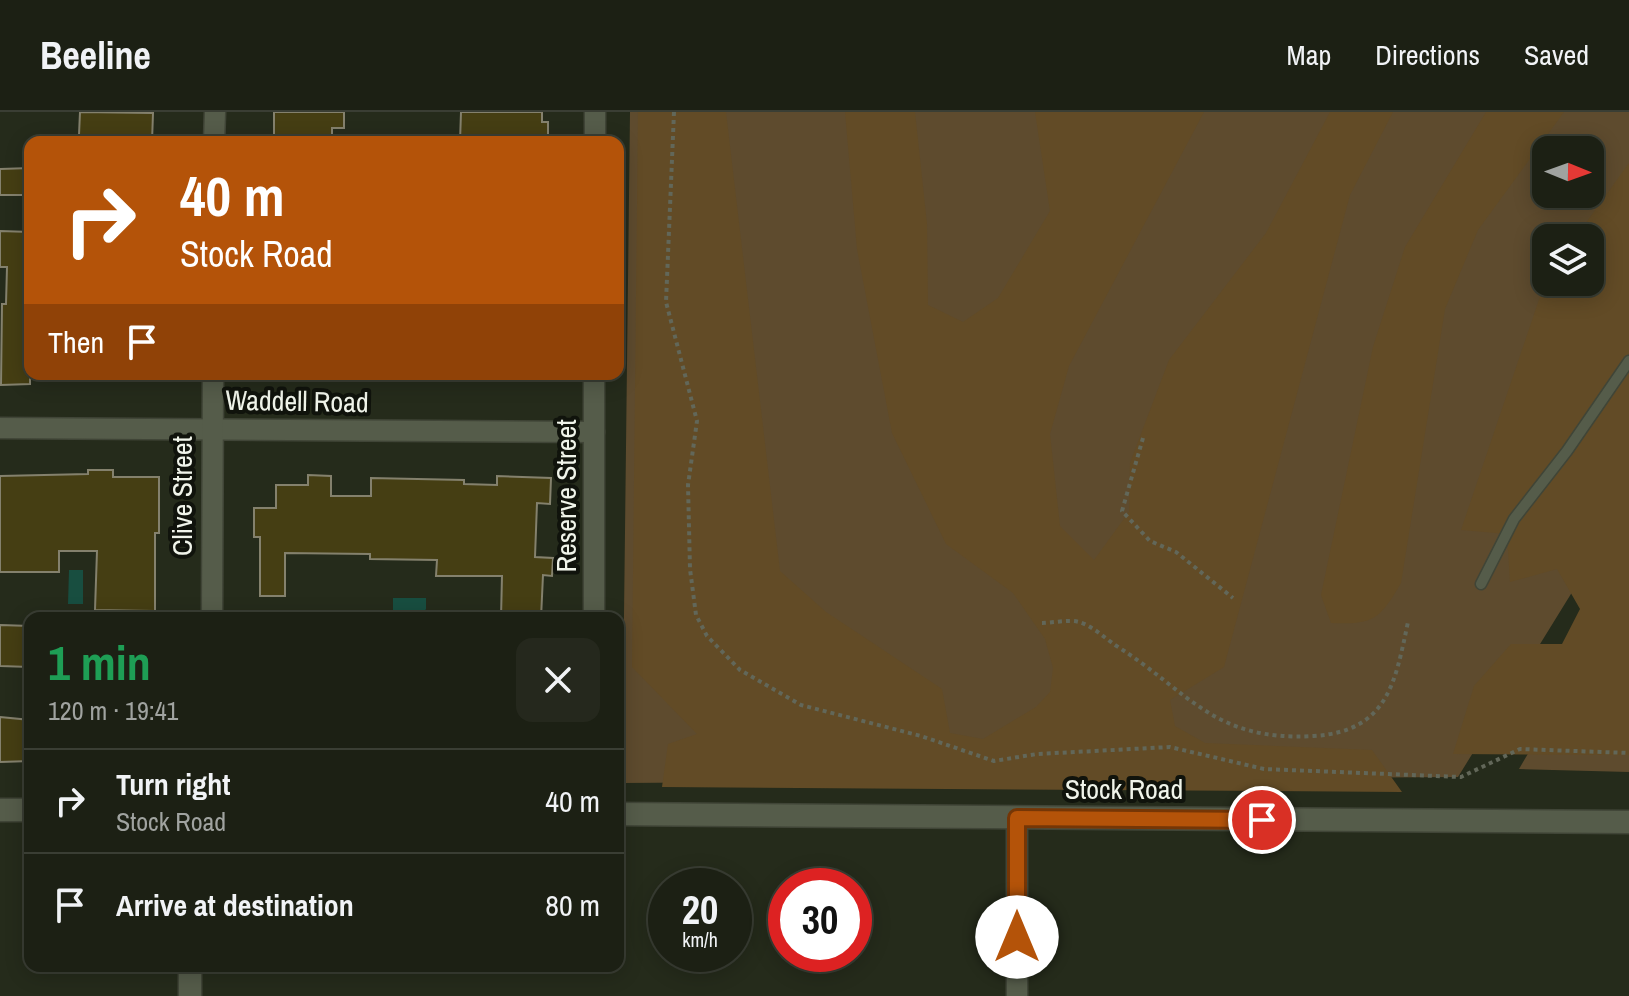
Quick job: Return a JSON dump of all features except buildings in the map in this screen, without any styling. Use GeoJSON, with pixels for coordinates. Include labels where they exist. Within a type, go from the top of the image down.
{"type":"FeatureCollection","features":[{"type":"Feature","properties":{"kind":"street"},"geometry":{"type":"LineString","coordinates":[[214,136],[215,112]]}},
{"type":"Feature","properties":{"kind":"street"},"geometry":{"type":"LineString","coordinates":[[595,112],[595,136]]}},
{"type":"Feature","properties":{"kind":"street","name":"Clive Street"},"geometry":{"type":"LineString","coordinates":[[212,612],[213,380]]}},
{"type":"Feature","properties":{"kind":"street","name":"Reserve Street"},"geometry":{"type":"LineString","coordinates":[[594,380],[594,612]]}},
{"type":"Feature","properties":{"kind":"street","name":"Waddell Road"},"geometry":{"type":"LineString","coordinates":[[0,428],[594,432]]}},
{"type":"Feature","properties":{"kind":"street"},"geometry":{"type":"LineString","coordinates":[[0,810],[24,810]]}},
{"type":"Feature","properties":{"kind":"street","name":"Stock Road"},"geometry":{"type":"LineString","coordinates":[[624,814],[1629,822]]}},
{"type":"Feature","properties":{"kind":"street"},"geometry":{"type":"LineString","coordinates":[[1017,818],[1017,996]]}},
{"type":"Feature","properties":{"kind":"street"},"geometry":{"type":"LineString","coordinates":[[190,972],[190,996]]}},
{"type":"Feature","properties":{"kind":"lane"},"geometry":{"type":"LineString","coordinates":[[1481,584],[1514,519],[1567,451],[1629,361]]}},
{"type":"Feature","properties":{"kind":"path"},"geometry":{"type":"LineString","coordinates":[[674,112],[666,302],[697,421],[688,485],[690,569],[696,615],[707,636],[740,670],[801,705],[921,736],[994,761],[1037,754],[1170,747],[1264,769],[1461,777],[1520,749],[1629,753]]}},
{"type":"Feature","properties":{"kind":"path"},"geometry":{"type":"LineString","coordinates":[[1143,438],[1122,511],[1150,541],[1176,552],[1233,598]]}},
{"type":"Feature","properties":{"kind":"path"},"geometry":{"type":"LineString","coordinates":[[1042,623],[1079,622],[1129,653],[1190,703],[1238,728],[1283,738],[1331,735],[1369,719],[1385,704],[1408,622]]}},
{"type":"Feature","properties":{"kind":"shaded area"},"geometry":{"type":"Polygon","coordinates":[[[630,112],[1629,112],[1629,500],[1458,777],[624,783],[630,112]]]}},
{"type":"Feature","properties":{"kind":"shaded area"},"geometry":{"type":"Polygon","coordinates":[[[638,112],[726,112],[780,571],[826,612],[942,689],[950,733],[983,739],[1036,707],[1050,692],[1053,668],[1045,639],[1013,593],[946,544],[892,433],[857,249],[845,112],[915,112],[927,224],[928,305],[963,322],[998,298],[1050,211],[1035,112],[1204,112],[1069,366],[1050,434],[1060,526],[1094,560],[1129,512],[1130,463],[1169,360],[1266,233],[1330,112],[1393,112],[1350,195],[1224,667],[1170,700],[1175,726],[1205,743],[1372,750],[1402,792],[662,787],[668,744],[697,734],[632,667],[638,112]]]}},
{"type":"Feature","properties":{"kind":"shaded area"},"geometry":{"type":"Polygon","coordinates":[[[1486,112],[1564,112],[1547,136],[1532,136],[1532,156],[1478,230],[1445,309],[1401,583],[1381,612],[1367,621],[1331,623],[1321,595],[1373,347],[1405,247],[1486,112]]]}},
{"type":"Feature","properties":{"kind":"shaded area"},"geometry":{"type":"Polygon","coordinates":[[[1629,163],[1629,755],[1453,754],[1474,686],[1511,644],[1562,644],[1580,609],[1557,569],[1510,582],[1507,534],[1461,530],[1540,296],[1604,296],[1604,224],[1585,224],[1597,208],[1604,208],[1604,198],[1629,163]]]}},
{"type":"Feature","properties":{"kind":"shaded area"},"geometry":{"type":"Polygon","coordinates":[[[1629,581],[1629,772],[1519,769],[1629,581]]]}},
{"type":"Feature","properties":{"kind":"water"},"geometry":{"type":"Polygon","coordinates":[[[69,570],[83,570],[83,604],[68,604],[69,570]]]}},
{"type":"Feature","properties":{"kind":"water"},"geometry":{"type":"Polygon","coordinates":[[[393,598],[426,598],[424,612],[393,612],[393,598]]]}},
{"type":"Feature","properties":{"kind":"route"},"geometry":{"type":"LineString","coordinates":[[1017,937],[1017,818],[1262,820]]}}]}
